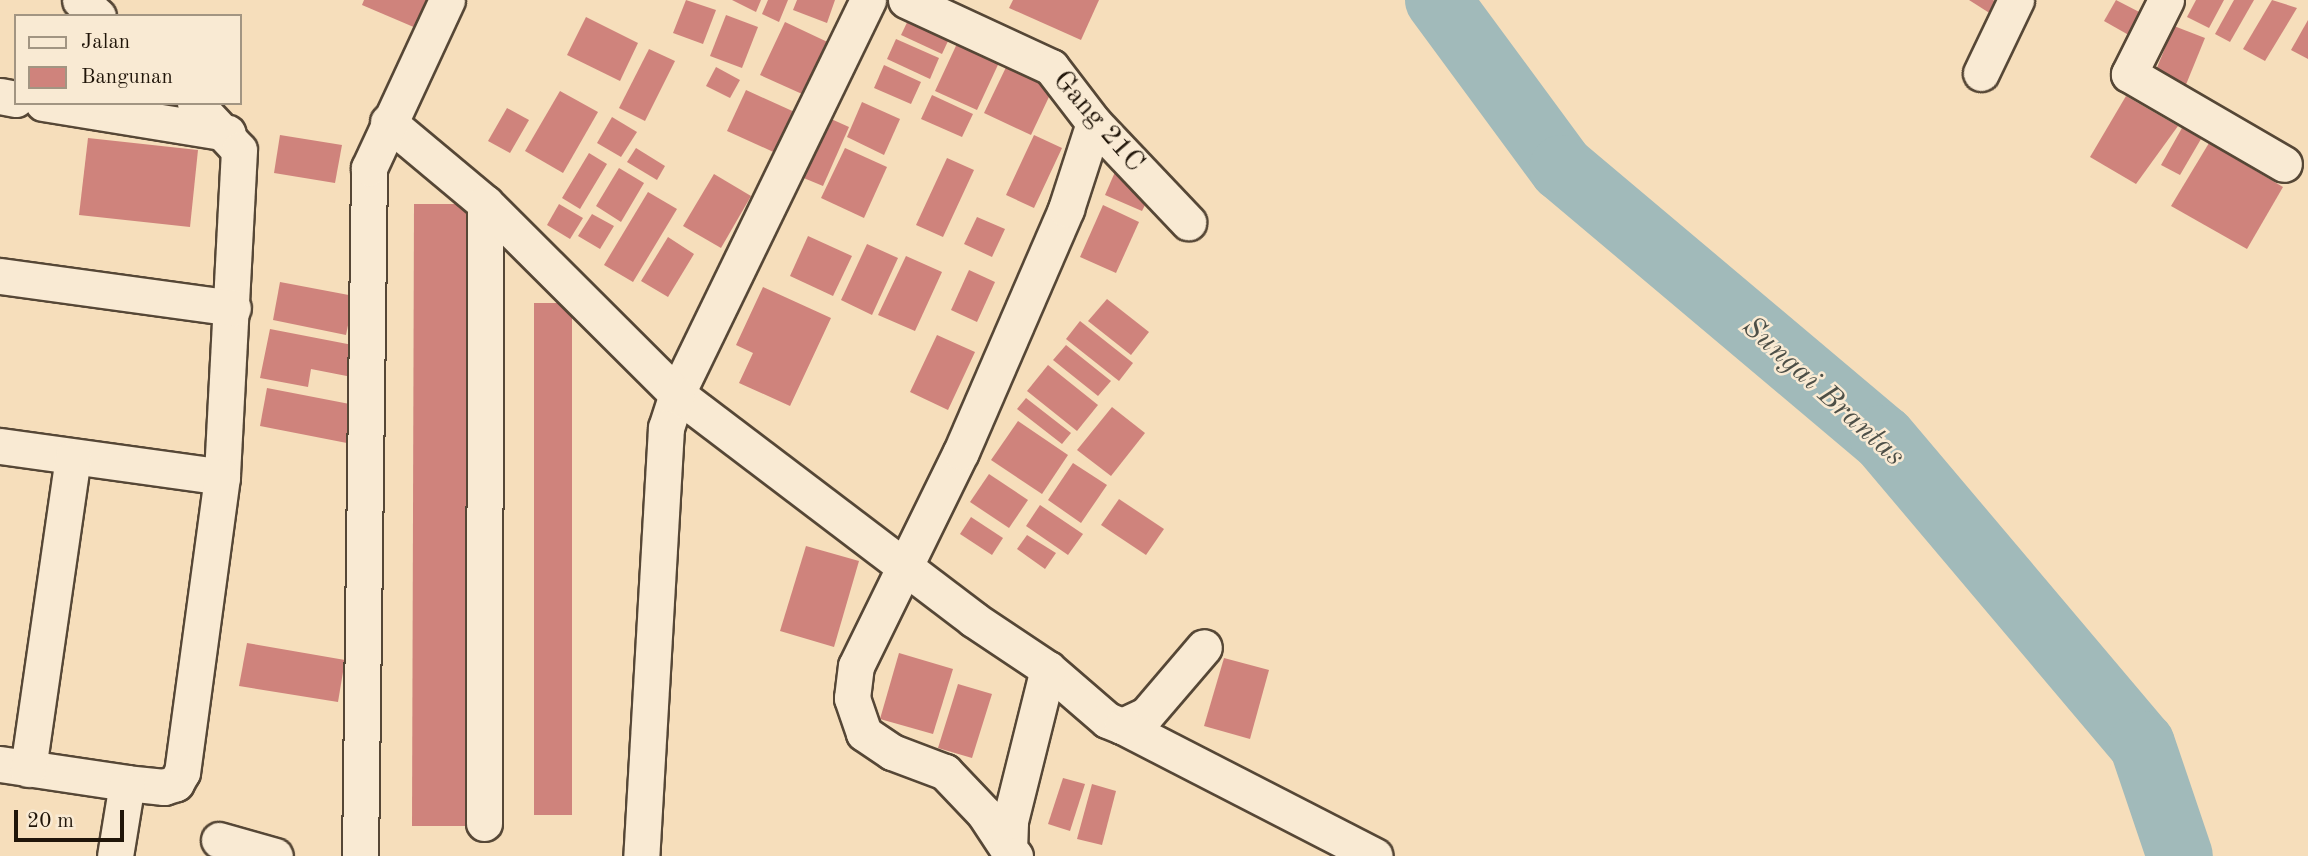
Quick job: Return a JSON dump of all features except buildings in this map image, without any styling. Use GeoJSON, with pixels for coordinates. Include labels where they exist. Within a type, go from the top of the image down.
{"type":"FeatureCollection","features":[{"type":"Feature","properties":{"kind":"street"},"geometry":{"type":"LineString","coordinates":[[80,0],[96,14]]}},
{"type":"Feature","properties":{"kind":"street"},"geometry":{"type":"LineString","coordinates":[[360,856],[369,168],[388,122],[447,0]]}},
{"type":"Feature","properties":{"kind":"street"},"geometry":{"type":"LineString","coordinates":[[641,856],[666,428],[677,394],[868,0]]}},
{"type":"Feature","properties":{"kind":"street","name":"Gang 21C"},"geometry":{"type":"LineString","coordinates":[[906,0],[997,38],[1051,67],[1094,123],[1188,222]]}},
{"type":"Feature","properties":{"kind":"street"},"geometry":{"type":"LineString","coordinates":[[1981,73],[2016,0]]}},
{"type":"Feature","properties":{"kind":"street"},"geometry":{"type":"LineString","coordinates":[[2166,0],[2129,74],[2284,164]]}},
{"type":"Feature","properties":{"kind":"street"},"geometry":{"type":"LineString","coordinates":[[55,105],[228,133]]}},
{"type":"Feature","properties":{"kind":"street"},"geometry":{"type":"LineString","coordinates":[[73,457],[14,766],[164,787],[176,783],[182,772],[222,477],[233,308],[239,150],[228,133],[197,105]]}},
{"type":"Feature","properties":{"kind":"street"},"geometry":{"type":"LineString","coordinates":[[388,122],[485,203],[677,394],[907,564],[973,619],[1048,669],[1107,720],[1375,856]]}},
{"type":"Feature","properties":{"kind":"street"},"geometry":{"type":"LineString","coordinates":[[1012,853],[985,813],[945,772],[892,752],[864,733],[852,698],[856,666],[907,564],[1066,209],[1094,123]]}},
{"type":"Feature","properties":{"kind":"street"},"geometry":{"type":"LineString","coordinates":[[484,823],[485,203]]}},
{"type":"Feature","properties":{"kind":"street"},"geometry":{"type":"LineString","coordinates":[[0,276],[233,308]]}},
{"type":"Feature","properties":{"kind":"street"},"geometry":{"type":"LineString","coordinates":[[0,446],[222,477]]}},
{"type":"Feature","properties":{"kind":"street"},"geometry":{"type":"LineString","coordinates":[[1122,726],[1146,715],[1204,647]]}},
{"type":"Feature","properties":{"kind":"street"},"geometry":{"type":"LineString","coordinates":[[1012,853],[1010,821],[1048,669]]}},
{"type":"Feature","properties":{"kind":"street"},"geometry":{"type":"LineString","coordinates":[[115,856],[127,783]]}},
{"type":"Feature","properties":{"kind":"street"},"geometry":{"type":"LineString","coordinates":[[219,840],[275,856]]}},
{"type":"Feature","properties":{"kind":"waterway","name":"Sungai Brantas"},"geometry":{"type":"LineString","coordinates":[[1438,0],[1562,168],[1883,438],[2142,744],[2180,856]]}}]}
